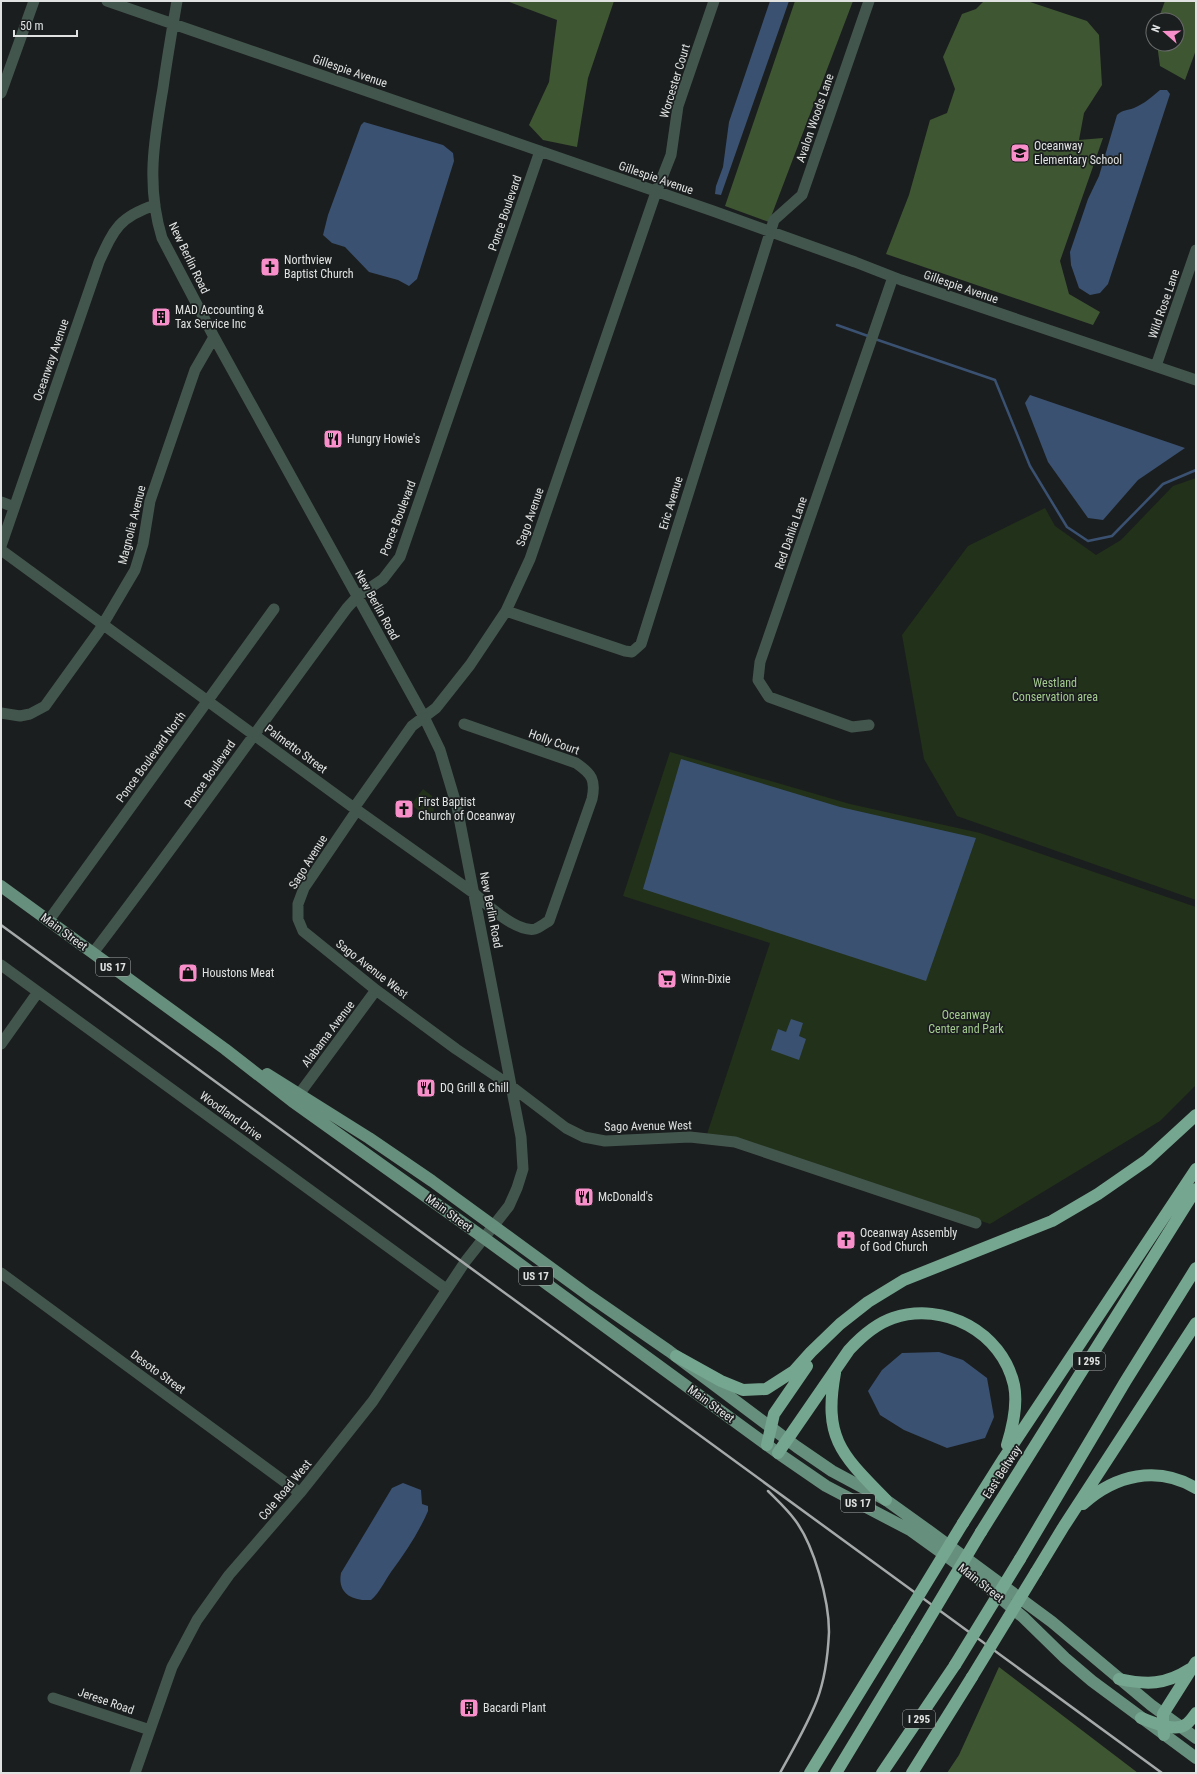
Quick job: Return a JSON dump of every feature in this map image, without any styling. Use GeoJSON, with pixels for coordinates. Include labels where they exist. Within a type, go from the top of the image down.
{"type":"FeatureCollection","features":[{"type":"Feature","properties":{"kind":"highway"},"geometry":{"type":"LineString","coordinates":[[676,1356],[721,1382],[743,1390],[766,1389],[794,1372],[811,1352],[840,1324],[868,1302],[904,1280],[1052,1221],[1121,1179],[1147,1160],[1196,1115]]}},
{"type":"Feature","properties":{"kind":"highway"},"geometry":{"type":"LineString","coordinates":[[810,1773],[1004,1458],[1196,1169]]}},
{"type":"Feature","properties":{"kind":"highway","name":"East Beltway"},"geometry":{"type":"LineString","coordinates":[[836,1773],[981,1532],[1196,1189]]}},
{"type":"Feature","properties":{"kind":"highway","name":"I 295"},"geometry":{"type":"LineString","coordinates":[[882,1773],[955,1665],[1125,1382],[1196,1268]]}},
{"type":"Feature","properties":{"kind":"highway"},"geometry":{"type":"LineString","coordinates":[[778,1454],[849,1350],[860,1338],[882,1323],[893,1318],[926,1313],[944,1315],[967,1324],[988,1338],[1004,1360],[1014,1385],[1016,1402],[1014,1423],[1004,1458]]}},
{"type":"Feature","properties":{"kind":"highway"},"geometry":{"type":"LineString","coordinates":[[912,1773],[1036,1572],[1196,1323]]}},
{"type":"Feature","properties":{"kind":"highway"},"geometry":{"type":"LineString","coordinates":[[767,1445],[774,1414],[840,1324]]}},
{"type":"Feature","properties":{"kind":"highway"},"geometry":{"type":"LineString","coordinates":[[836,1369],[831,1401],[831,1415],[839,1445],[848,1460],[886,1500]]}},
{"type":"Feature","properties":{"kind":"highway"},"geometry":{"type":"LineString","coordinates":[[1072,1515],[1105,1487],[1124,1479],[1144,1476],[1164,1476],[1186,1482],[1196,1488]]}},
{"type":"Feature","properties":{"kind":"highway"},"geometry":{"type":"LineString","coordinates":[[1163,1725],[1194,1665]]}},
{"type":"Feature","properties":{"kind":"highway"},"geometry":{"type":"LineString","coordinates":[[1119,1679],[1152,1684],[1180,1676],[1194,1665]]}},
{"type":"Feature","properties":{"kind":"highway"},"geometry":{"type":"LineString","coordinates":[[1141,1718],[1163,1725],[1181,1727],[1187,1724],[1196,1713]]}},
{"type":"Feature","properties":{"kind":"main road","name":"Main Street"},"geometry":{"type":"LineString","coordinates":[[1,886],[225,1049],[292,1101],[484,1238],[778,1454],[826,1486],[910,1530],[978,1579],[1023,1617],[1065,1658],[1141,1718]]}},
{"type":"Feature","properties":{"kind":"main road","name":"Main Street"},"geometry":{"type":"LineString","coordinates":[[225,1049],[300,1093],[369,1138],[494,1226],[588,1295],[676,1356],[787,1440],[832,1471],[886,1500],[1092,1653],[1196,1758]]}},
{"type":"Feature","properties":{"kind":"main road"},"geometry":{"type":"LineString","coordinates":[[1181,1727],[1196,1738]]}},
{"type":"Feature","properties":{"kind":"street"},"geometry":{"type":"LineString","coordinates":[[1,93],[34,1]]}},
{"type":"Feature","properties":{"kind":"street","name":"Gillespie Avenue"},"geometry":{"type":"LineString","coordinates":[[107,1],[540,151],[893,277],[1138,362],[1156,366],[1196,380]]}},
{"type":"Feature","properties":{"kind":"street","name":"New Berlin Road"},"geometry":{"type":"LineString","coordinates":[[177,1],[153,142],[152,174],[157,222],[162,238],[214,337],[424,717],[440,750],[457,806],[522,1137],[523,1169],[517,1188],[509,1206],[484,1238]]}},
{"type":"Feature","properties":{"kind":"street","name":"Worcester Court"},"geometry":{"type":"LineString","coordinates":[[656,192],[671,154],[678,106],[714,1]]}},
{"type":"Feature","properties":{"kind":"street","name":"Avalon Woods Lane"},"geometry":{"type":"LineString","coordinates":[[770,232],[774,220],[802,195],[869,1]]}},
{"type":"Feature","properties":{"kind":"street","name":"Ponce Boulevard"},"geometry":{"type":"LineString","coordinates":[[93,953],[163,861],[347,608],[358,596],[383,579],[400,557],[540,151]]}},
{"type":"Feature","properties":{"kind":"street","name":"Sago Avenue"},"geometry":{"type":"LineString","coordinates":[[303,931],[298,919],[298,904],[304,888],[412,726],[436,708],[470,665],[506,611],[530,559],[656,192]]}},
{"type":"Feature","properties":{"kind":"street","name":"Oceanway Avenue"},"geometry":{"type":"LineString","coordinates":[[1,546],[92,283],[107,244],[112,233],[127,217],[155,205]]}},
{"type":"Feature","properties":{"kind":"street","name":"Eric Avenue"},"geometry":{"type":"LineString","coordinates":[[506,611],[625,651],[632,652],[641,644],[770,232]]}},
{"type":"Feature","properties":{"kind":"street","name":"Wild Rose Lane"},"geometry":{"type":"LineString","coordinates":[[1156,366],[1196,250]]}},
{"type":"Feature","properties":{"kind":"street","name":"Red Dahlia Lane"},"geometry":{"type":"LineString","coordinates":[[869,725],[852,727],[769,697],[758,680],[760,662],[893,277]]}},
{"type":"Feature","properties":{"kind":"street","name":"Magnolia Avenue"},"geometry":{"type":"LineString","coordinates":[[1,713],[20,716],[30,714],[45,706],[103,625],[135,570],[143,544],[150,501],[195,370],[214,337]]}},
{"type":"Feature","properties":{"kind":"street"},"geometry":{"type":"LineString","coordinates":[[1,502],[14,507]]}},
{"type":"Feature","properties":{"kind":"street","name":"Palmetto Street"},"geometry":{"type":"LineString","coordinates":[[1,550],[475,894],[492,910],[512,922],[523,928],[535,929],[548,921],[562,884]]}},
{"type":"Feature","properties":{"kind":"street","name":"Ponce Boulevard North"},"geometry":{"type":"LineString","coordinates":[[48,920],[274,609]]}},
{"type":"Feature","properties":{"kind":"street","name":"Holly Court"},"geometry":{"type":"LineString","coordinates":[[464,724],[576,763],[588,771],[592,779],[594,789],[592,799],[562,884]]}},
{"type":"Feature","properties":{"kind":"street","name":"Sago Avenue West"},"geometry":{"type":"LineString","coordinates":[[303,931],[376,990],[456,1049],[511,1086],[566,1128],[584,1137],[605,1141],[690,1138],[735,1142],[976,1223]]}},
{"type":"Feature","properties":{"kind":"street","name":"Woodland Drive"},"geometry":{"type":"LineString","coordinates":[[1,965],[446,1289]]}},
{"type":"Feature","properties":{"kind":"street","name":"Alabama Avenue"},"geometry":{"type":"LineString","coordinates":[[300,1093],[376,990]]}},
{"type":"Feature","properties":{"kind":"street"},"geometry":{"type":"LineString","coordinates":[[1,1044],[38,992]]}},
{"type":"Feature","properties":{"kind":"street","name":"Cole Road West"},"geometry":{"type":"LineString","coordinates":[[135,1773],[172,1667],[197,1620],[229,1575],[300,1493],[373,1401],[396,1368],[446,1289],[484,1238]]}},
{"type":"Feature","properties":{"kind":"street","name":"Desoto Street"},"geometry":{"type":"LineString","coordinates":[[1,1273],[300,1493]]}},
{"type":"Feature","properties":{"kind":"street","name":"Jerese Road"},"geometry":{"type":"LineString","coordinates":[[53,1698],[150,1730]]}},
{"type":"Feature","properties":{"kind":"green space"},"geometry":{"type":"Polygon","coordinates":[[[507,1],[614,1],[588,78],[577,147],[543,140],[529,125],[549,82],[557,20],[507,1]]]}},
{"type":"Feature","properties":{"kind":"green space"},"geometry":{"type":"Polygon","coordinates":[[[795,1],[853,1],[769,222],[725,206],[795,1]]]}},
{"type":"Feature","properties":{"kind":"green space"},"geometry":{"type":"Polygon","coordinates":[[[984,1],[1027,1],[1087,21],[1099,35],[1102,85],[1084,113],[1079,140],[1103,138],[1060,261],[1069,294],[1100,312],[1093,325],[886,254],[909,195],[930,120],[947,113],[955,89],[943,57],[962,14],[976,9],[984,1]]]}},
{"type":"Feature","properties":{"kind":"green space"},"geometry":{"type":"Polygon","coordinates":[[[1165,1],[1196,1],[1196,50],[1185,80],[1160,66],[1158,52],[1185,52],[1185,12],[1161,12],[1165,1]]]}},
{"type":"Feature","properties":{"kind":"green space","name":"Westland Conservation area"},"geometry":{"type":"Polygon","coordinates":[[[1196,478],[1196,900],[957,816],[924,759],[902,635],[968,546],[1045,508],[1055,526],[1096,555],[1121,540],[1173,486],[1196,478]]]}},
{"type":"Feature","properties":{"kind":"green space","name":"Oceanway Center and Park"},"geometry":{"type":"Polygon","coordinates":[[[670,752],[850,804],[980,833],[1196,907],[1196,1085],[1160,1121],[990,1224],[730,1136],[707,1134],[770,943],[623,896],[670,752]]]}},
{"type":"Feature","properties":{"kind":"green space"},"geometry":{"type":"Polygon","coordinates":[[[423,789],[432,796],[434,812],[430,818],[411,805],[423,789]]]}},
{"type":"Feature","properties":{"kind":"green space"},"geometry":{"type":"Polygon","coordinates":[[[999,1667],[1138,1773],[947,1773],[959,1755],[999,1667]]]}},
{"type":"Feature","properties":{"kind":"water"},"geometry":{"type":"Polygon","coordinates":[[[770,1],[789,1],[721,195],[715,194],[716,186],[723,167],[729,122],[770,1]]]}},
{"type":"Feature","properties":{"kind":"water"},"geometry":{"type":"Polygon","coordinates":[[[1160,90],[1167,90],[1170,94],[1108,284],[1100,293],[1090,295],[1079,288],[1071,265],[1070,252],[1088,199],[1099,176],[1117,115],[1148,100],[1160,90]]]}},
{"type":"Feature","properties":{"kind":"water"},"geometry":{"type":"Polygon","coordinates":[[[364,122],[443,145],[453,153],[454,161],[417,279],[409,286],[398,280],[369,272],[345,247],[332,243],[323,235],[328,215],[361,125],[364,122]]]}},
{"type":"Feature","properties":{"kind":"water"},"geometry":{"type":"Polygon","coordinates":[[[1030,395],[1185,448],[1138,480],[1103,520],[1088,518],[1048,462],[1025,403],[1030,395]]]}},
{"type":"Feature","properties":{"kind":"water"},"geometry":{"type":"Polygon","coordinates":[[[681,759],[840,807],[976,838],[926,981],[643,889],[681,759]]]}},
{"type":"Feature","properties":{"kind":"water"},"geometry":{"type":"Polygon","coordinates":[[[791,1019],[803,1023],[799,1036],[806,1039],[799,1060],[771,1050],[778,1029],[786,1032],[791,1019]]]}},
{"type":"Feature","properties":{"kind":"water"},"geometry":{"type":"Polygon","coordinates":[[[939,1352],[963,1360],[987,1378],[994,1417],[985,1438],[947,1448],[904,1430],[880,1415],[868,1391],[882,1370],[902,1353],[939,1352]]]}},
{"type":"Feature","properties":{"kind":"water"},"geometry":{"type":"Polygon","coordinates":[[[403,1483],[421,1490],[422,1504],[428,1506],[428,1511],[420,1528],[371,1600],[358,1599],[348,1595],[341,1586],[341,1573],[392,1488],[403,1483]]]}},
{"type":"Feature","properties":{"kind":"waterway"},"geometry":{"type":"LineString","coordinates":[[837,325],[868,336]]}},
{"type":"Feature","properties":{"kind":"waterway"},"geometry":{"type":"LineString","coordinates":[[875,339],[995,380],[1030,466],[1067,527],[1088,541],[1112,536],[1163,484],[1196,470]]}},
{"type":"Feature","properties":{"kind":"railway"},"geometry":{"type":"LineString","coordinates":[[1,925],[1162,1773]]}},
{"type":"Feature","properties":{"kind":"railway"},"geometry":{"type":"LineString","coordinates":[[768,1491],[792,1516],[802,1531],[808,1544],[814,1558],[823,1589],[829,1632],[826,1666],[817,1700],[780,1773]]}},
{"type":"Feature","properties":{"kind":"place","name":"Oceanway Elementary School"},"geometry":{"type":"Point","coordinates":[1020,153]}},
{"type":"Feature","properties":{"kind":"place","name":"Northview Baptist Church"},"geometry":{"type":"Point","coordinates":[270,267]}},
{"type":"Feature","properties":{"kind":"place","name":"MAD Accounting & Tax Service Inc"},"geometry":{"type":"Point","coordinates":[161,317]}},
{"type":"Feature","properties":{"kind":"place","name":"Hungry Howie's"},"geometry":{"type":"Point","coordinates":[333,439]}},
{"type":"Feature","properties":{"kind":"place","name":"First Baptist Church of Oceanway"},"geometry":{"type":"Point","coordinates":[404,809]}},
{"type":"Feature","properties":{"kind":"place","name":"Houstons Meat"},"geometry":{"type":"Point","coordinates":[188,973]}},
{"type":"Feature","properties":{"kind":"place","name":"Winn-Dixie"},"geometry":{"type":"Point","coordinates":[667,979]}},
{"type":"Feature","properties":{"kind":"place","name":"DQ Grill & Chill"},"geometry":{"type":"Point","coordinates":[426,1088]}},
{"type":"Feature","properties":{"kind":"place","name":"McDonald's"},"geometry":{"type":"Point","coordinates":[584,1197]}},
{"type":"Feature","properties":{"kind":"place","name":"Oceanway Assembly of God Church"},"geometry":{"type":"Point","coordinates":[846,1240]}},
{"type":"Feature","properties":{"kind":"place","name":"Bacardi Plant"},"geometry":{"type":"Point","coordinates":[469,1708]}}]}
